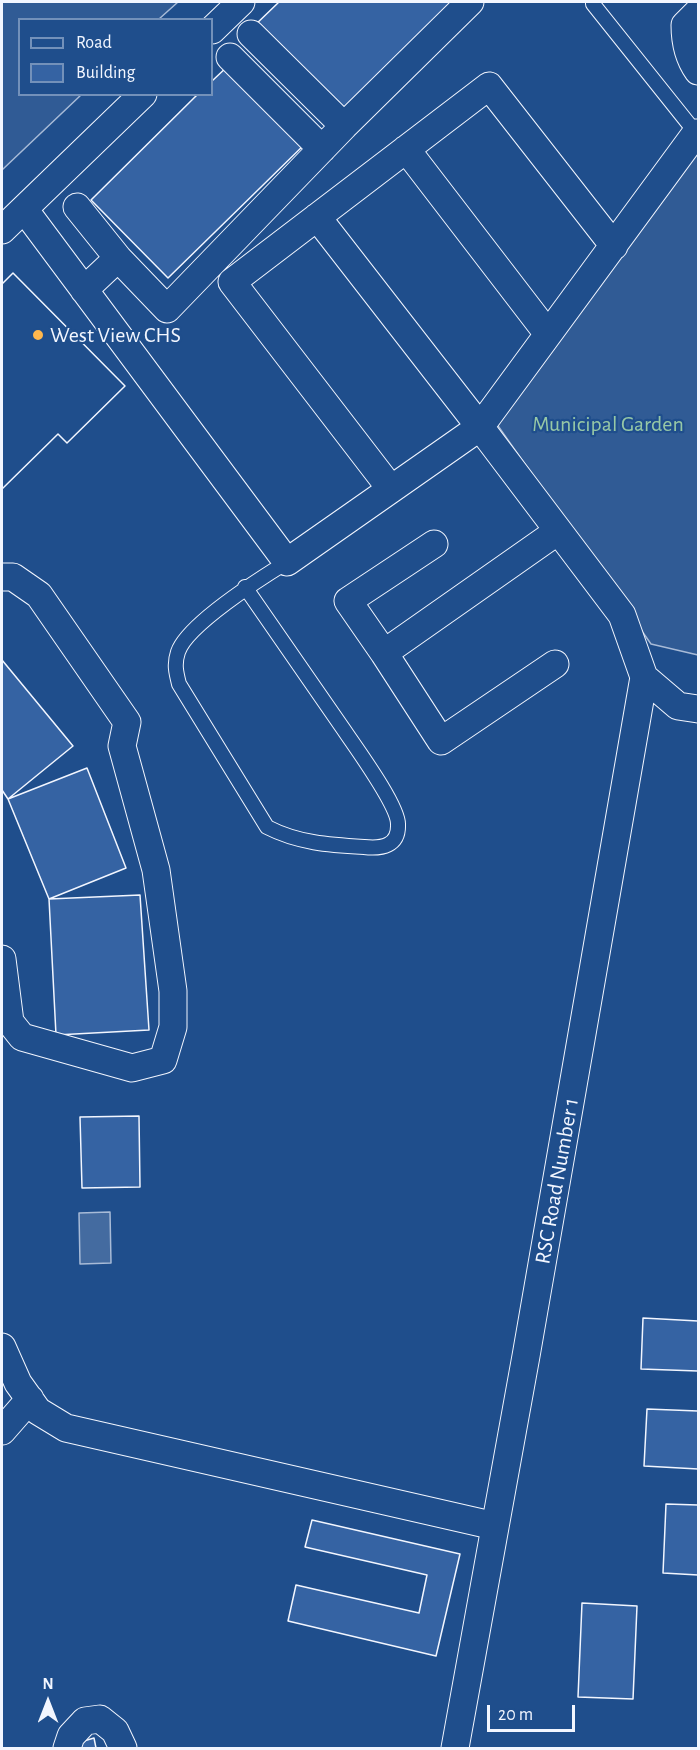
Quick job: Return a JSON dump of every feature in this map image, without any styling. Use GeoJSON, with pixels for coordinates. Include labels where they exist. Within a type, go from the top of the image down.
{"type":"FeatureCollection","features":[{"type":"Feature","properties":{"kind":"street"},"geometry":{"type":"LineString","coordinates":[[213,29],[241,2]]}},
{"type":"Feature","properties":{"kind":"street"},"geometry":{"type":"LineString","coordinates":[[76,207],[118,258],[167,309],[344,126],[470,2]]}},
{"type":"Feature","properties":{"kind":"street"},"geometry":{"type":"LineString","coordinates":[[699,12],[685,25],[685,43],[693,64],[699,71]]}},
{"type":"Feature","properties":{"kind":"street"},"geometry":{"type":"LineString","coordinates":[[251,34],[344,126]]}},
{"type":"Feature","properties":{"kind":"street"},"geometry":{"type":"LineString","coordinates":[[230,57],[322,149]]}},
{"type":"Feature","properties":{"kind":"street"},"geometry":{"type":"LineString","coordinates":[[391,489],[232,282],[489,86],[614,246]]}},
{"type":"Feature","properties":{"kind":"street"},"geometry":{"type":"LineString","coordinates":[[2,230],[141,96]]}},
{"type":"Feature","properties":{"kind":"street"},"geometry":{"type":"LineString","coordinates":[[24,209],[287,561],[480,427],[697,133]]}},
{"type":"Feature","properties":{"kind":"street"},"geometry":{"type":"LineString","coordinates":[[406,149],[548,334]]}},
{"type":"Feature","properties":{"kind":"street"},"geometry":{"type":"LineString","coordinates":[[317,217],[622,615],[644,677],[678,706],[699,709]]}},
{"type":"Feature","properties":{"kind":"street"},"geometry":{"type":"LineString","coordinates":[[84,290],[118,258]]}},
{"type":"Feature","properties":{"kind":"street"},"geometry":{"type":"LineString","coordinates":[[384,653],[558,531]]}},
{"type":"Feature","properties":{"kind":"street"},"geometry":{"type":"LineString","coordinates":[[434,544],[348,602],[441,741],[555,664]]}},
{"type":"Feature","properties":{"kind":"street"},"geometry":{"type":"LineString","coordinates":[[2,576],[13,577],[39,595],[127,722],[122,746],[156,870],[173,991],[173,1027],[163,1060],[132,1068],[22,1036],[10,1022],[2,959]]}},
{"type":"Feature","properties":{"kind":"street","name":"RSC Road Number 1"},"geometry":{"type":"LineString","coordinates":[[456,1749],[644,677]]}},
{"type":"Feature","properties":{"kind":"street"},"geometry":{"type":"LineString","coordinates":[[2,1347],[18,1383],[38,1411],[66,1428],[495,1526]]}},
{"type":"Feature","properties":{"kind":"street"},"geometry":{"type":"LineString","coordinates":[[2,1431],[30,1400]]}},
{"type":"Feature","properties":{"kind":"street"},"geometry":{"type":"LineString","coordinates":[[67,1749],[71,1736],[85,1720],[100,1719],[115,1731],[123,1749]]}},
{"type":"Feature","properties":{"kind":"lane"},"geometry":{"type":"LineString","coordinates":[[593,4],[697,133]]}},
{"type":"Feature","properties":{"kind":"lane"},"geometry":{"type":"LineString","coordinates":[[245,587],[379,782],[399,822],[397,835],[392,843],[381,848],[318,844],[286,837],[267,827],[179,684],[175,665],[178,650],[189,636],[245,587],[287,561]]}},
{"type":"Feature","properties":{"kind":"shaded area"},"geometry":{"type":"Polygon","coordinates":[[[2,2],[178,2],[160,18],[18,18],[18,96],[80,96],[2,170],[2,2]]]}},
{"type":"Feature","properties":{"kind":"shaded area","name":"Municipal Garden"},"geometry":{"type":"Polygon","coordinates":[[[698,152],[698,655],[651,644],[496,423],[698,152]]]}},
{"type":"Feature","properties":{"kind":"shaded area"},"geometry":{"type":"Polygon","coordinates":[[[110,1212],[111,1263],[80,1264],[79,1213],[110,1212]]]}},
{"type":"Feature","properties":{"kind":"building"},"geometry":{"type":"Polygon","coordinates":[[[279,2],[454,2],[339,114],[253,27],[279,2]]]}},
{"type":"Feature","properties":{"kind":"building"},"geometry":{"type":"Polygon","coordinates":[[[229,65],[306,143],[168,278],[91,200],[196,96],[213,96],[213,80],[229,65]]]}},
{"type":"Feature","properties":{"kind":"building","name":"West View CHS"},"geometry":{"type":"Polygon","coordinates":[[[13,273],[125,386],[67,443],[58,434],[2,489],[2,284],[13,273]]]}},
{"type":"Feature","properties":{"kind":"building","name":"West View CHS"},"geometry":{"type":"Polygon","coordinates":[[[13,273],[125,386],[67,443],[58,434],[2,489],[2,284],[13,273]]]}},
{"type":"Feature","properties":{"kind":"building"},"geometry":{"type":"Polygon","coordinates":[[[2,660],[73,746],[8,799],[2,790],[2,660]]]}},
{"type":"Feature","properties":{"kind":"building"},"geometry":{"type":"Polygon","coordinates":[[[87,768],[126,868],[49,899],[8,799],[87,768]]]}},
{"type":"Feature","properties":{"kind":"building"},"geometry":{"type":"Polygon","coordinates":[[[140,895],[149,1030],[56,1035],[49,899],[140,895]]]}},
{"type":"Feature","properties":{"kind":"building"},"geometry":{"type":"Polygon","coordinates":[[[139,1116],[140,1187],[82,1188],[80,1117],[139,1116]]]}},
{"type":"Feature","properties":{"kind":"building"},"geometry":{"type":"Polygon","coordinates":[[[643,1318],[698,1321],[698,1371],[641,1369],[643,1318]]]}},
{"type":"Feature","properties":{"kind":"building"},"geometry":{"type":"Polygon","coordinates":[[[647,1409],[698,1411],[698,1469],[644,1466],[647,1409]]]}},
{"type":"Feature","properties":{"kind":"building"},"geometry":{"type":"Polygon","coordinates":[[[666,1504],[698,1505],[698,1575],[663,1573],[666,1504]]]}},
{"type":"Feature","properties":{"kind":"building"},"geometry":{"type":"Polygon","coordinates":[[[312,1520],[460,1554],[436,1656],[288,1621],[296,1585],[419,1613],[427,1575],[305,1547],[312,1520]]]}},
{"type":"Feature","properties":{"kind":"building"},"geometry":{"type":"Polygon","coordinates":[[[582,1603],[637,1606],[633,1699],[578,1697],[582,1603]]]}},
{"type":"Feature","properties":{"kind":"building"},"geometry":{"type":"Polygon","coordinates":[[[94,1738],[96,1748],[78,1748],[77,1743],[94,1738]]]}},
{"type":"Feature","properties":{"kind":"place","name":"West View CHS"},"geometry":{"type":"Point","coordinates":[38,335]}}]}
